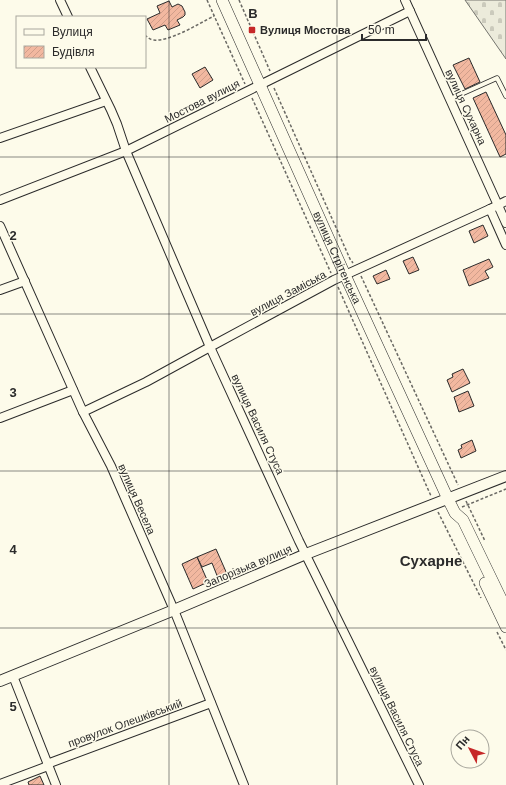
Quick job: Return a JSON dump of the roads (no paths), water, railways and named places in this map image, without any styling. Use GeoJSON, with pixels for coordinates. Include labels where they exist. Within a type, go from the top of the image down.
{"type":"FeatureCollection","features":[{"type":"Feature","properties":{"kind":"main road","name":"вулиця Стрітенська"},"geometry":{"type":"LineString","coordinates":[[222,0],[345,276],[448,499],[455,512],[463,520],[506,609]]}},
{"type":"Feature","properties":{"kind":"main road","name":"вулиця Стрітенська"},"geometry":{"type":"LineString","coordinates":[[455,512],[456,523],[501,628]]}},
{"type":"Feature","properties":{"kind":"street"},"geometry":{"type":"LineString","coordinates":[[60,0],[68,16]]}},
{"type":"Feature","properties":{"kind":"street","name":"вулиця Сухарна"},"geometry":{"type":"LineString","coordinates":[[405,0],[450,99],[502,203],[506,222]]}},
{"type":"Feature","properties":{"kind":"street","name":"Мостова вулиця"},"geometry":{"type":"LineString","coordinates":[[0,200],[126,152],[248,90],[410,11]]}},
{"type":"Feature","properties":{"kind":"street","name":"вулиця Василя Стуса"},"geometry":{"type":"LineString","coordinates":[[90,68],[117,124],[126,152],[210,347],[306,554],[419,785]]}},
{"type":"Feature","properties":{"kind":"street"},"geometry":{"type":"LineString","coordinates":[[0,138],[106,101]]}},
{"type":"Feature","properties":{"kind":"street","name":"вулиця Заміська"},"geometry":{"type":"LineString","coordinates":[[83,412],[146,382],[334,280],[502,203]]}},
{"type":"Feature","properties":{"kind":"street"},"geometry":{"type":"LineString","coordinates":[[490,209],[506,245]]}},
{"type":"Feature","properties":{"kind":"street","name":"вулиця Весела"},"geometry":{"type":"LineString","coordinates":[[0,226],[83,412],[111,466],[174,610],[244,785]]}},
{"type":"Feature","properties":{"kind":"street"},"geometry":{"type":"LineString","coordinates":[[0,290],[25,281]]}},
{"type":"Feature","properties":{"kind":"street"},"geometry":{"type":"LineString","coordinates":[[0,418],[73,390]]}},
{"type":"Feature","properties":{"kind":"street","name":"Запорізька вулиця"},"geometry":{"type":"LineString","coordinates":[[1,679],[13,676],[306,554],[435,505],[506,476]]}},
{"type":"Feature","properties":{"kind":"street"},"geometry":{"type":"LineString","coordinates":[[13,676],[56,785]]}},
{"type":"Feature","properties":{"kind":"street","name":"провулок Олешківський"},"geometry":{"type":"LineString","coordinates":[[0,784],[211,703]]}},
{"type":"Feature","properties":{"kind":"lane"},"geometry":{"type":"LineString","coordinates":[[450,99],[497,78],[506,96]]}},
{"type":"Feature","properties":{"kind":"place","name":"Вулиця Мостова"},"geometry":{"type":"Point","coordinates":[252,30]}},
{"type":"Feature","properties":{"kind":"district","name":"Сухарне"},"geometry":{"type":"Point","coordinates":[431,561]}}]}
